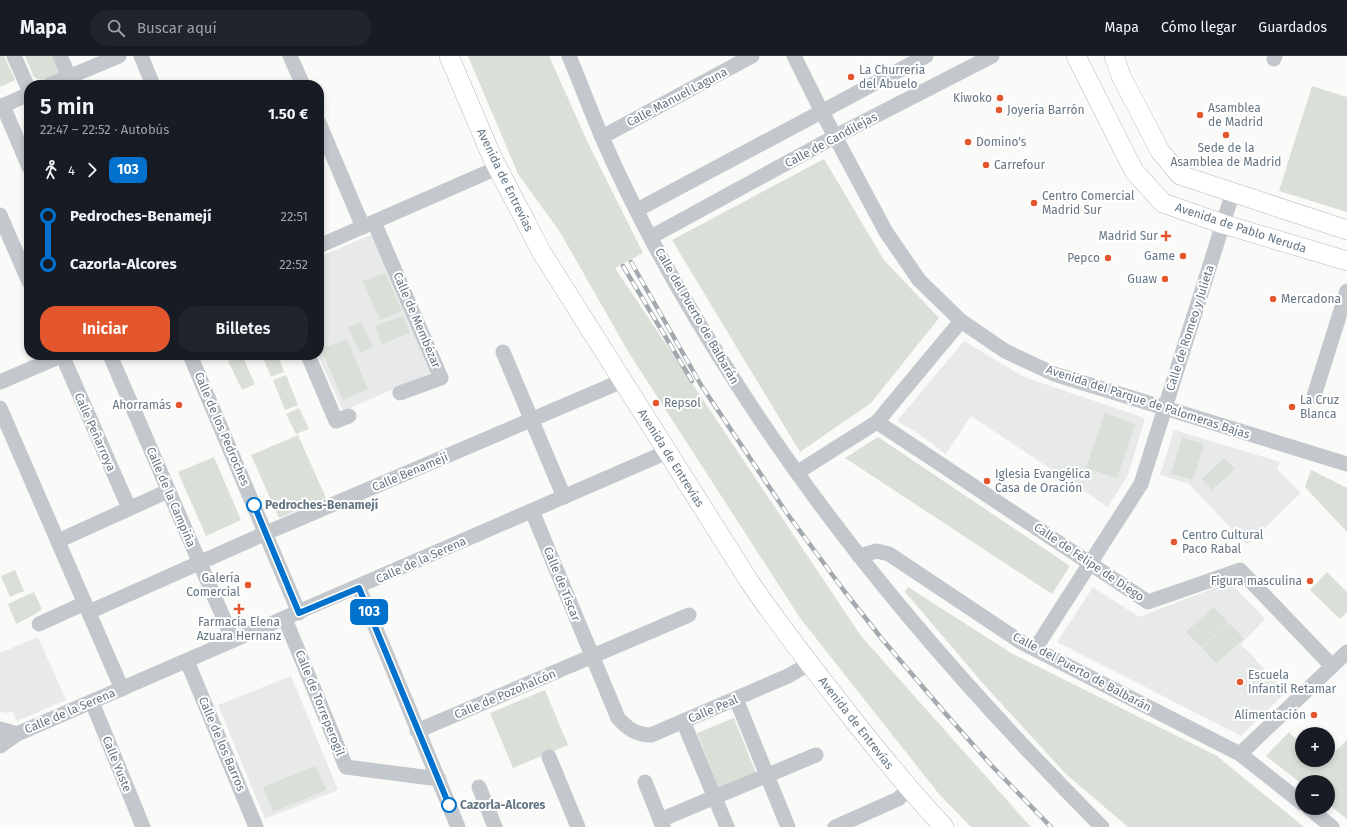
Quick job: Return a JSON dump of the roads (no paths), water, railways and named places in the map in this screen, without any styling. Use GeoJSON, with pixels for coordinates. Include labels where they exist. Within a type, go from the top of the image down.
{"type":"FeatureCollection","features":[{"type":"Feature","properties":{"kind":"main road","name":"Avenida de Entrevías"},"geometry":{"type":"LineString","coordinates":[[449,56],[497,168],[542,253],[749,581],[784,632],[809,664],[909,789],[944,827]]}},
{"type":"Feature","properties":{"kind":"main road","name":"Avenida de Pablo Neruda"},"geometry":{"type":"LineString","coordinates":[[1076,56],[1134,171],[1163,203],[1223,224],[1347,261]]}},
{"type":"Feature","properties":{"kind":"main road"},"geometry":{"type":"LineString","coordinates":[[1114,56],[1121,76],[1160,150],[1180,175],[1347,230]]}},
{"type":"Feature","properties":{"kind":"street"},"geometry":{"type":"LineString","coordinates":[[14,56],[25,80]]}},
{"type":"Feature","properties":{"kind":"street"},"geometry":{"type":"LineString","coordinates":[[60,56],[71,80]]}},
{"type":"Feature","properties":{"kind":"street"},"geometry":{"type":"LineString","coordinates":[[73,80],[119,56]]}},
{"type":"Feature","properties":{"kind":"street"},"geometry":{"type":"LineString","coordinates":[[141,56],[151,80]]}},
{"type":"Feature","properties":{"kind":"street"},"geometry":{"type":"LineString","coordinates":[[290,56],[301,80]]}},
{"type":"Feature","properties":{"kind":"street","name":"Calle Manuel Laguna"},"geometry":{"type":"LineString","coordinates":[[602,137],[752,56]]}},
{"type":"Feature","properties":{"kind":"street","name":"Avenida del Parque de Palomeras Bajas"},"geometry":{"type":"LineString","coordinates":[[794,56],[886,232],[919,280],[961,321],[1005,351],[1054,374],[1347,464]]}},
{"type":"Feature","properties":{"kind":"street"},"geometry":{"type":"LineString","coordinates":[[638,210],[926,56]]}},
{"type":"Feature","properties":{"kind":"street","name":"Calle de Candilejas"},"geometry":{"type":"LineString","coordinates":[[651,237],[836,136],[992,56]]}},
{"type":"Feature","properties":{"kind":"street","name":"Calle del Puerto de Balbarán"},"geometry":{"type":"LineString","coordinates":[[572,57],[602,137],[651,237],[681,292],[740,389],[859,556],[992,713],[1102,827]]}},
{"type":"Feature","properties":{"kind":"street"},"geometry":{"type":"LineString","coordinates":[[24,96],[2,107],[24,155]]}},
{"type":"Feature","properties":{"kind":"street"},"geometry":{"type":"LineString","coordinates":[[324,133],[369,224]]}},
{"type":"Feature","properties":{"kind":"street"},"geometry":{"type":"LineString","coordinates":[[324,244],[497,168]]}},
{"type":"Feature","properties":{"kind":"street","name":"Calle de Romeo y Julieta"},"geometry":{"type":"LineString","coordinates":[[1035,649],[1141,484],[1233,192]]}},
{"type":"Feature","properties":{"kind":"street"},"geometry":{"type":"LineString","coordinates":[[656,201],[652,213],[654,220],[660,226],[672,226]]}},
{"type":"Feature","properties":{"kind":"street"},"geometry":{"type":"LineString","coordinates":[[0,215],[24,270]]}},
{"type":"Feature","properties":{"kind":"street","name":"Calle de Membézar"},"geometry":{"type":"LineString","coordinates":[[369,224],[441,378],[400,393]]}},
{"type":"Feature","properties":{"kind":"street"},"geometry":{"type":"LineString","coordinates":[[1314,396],[1347,291]]}},
{"type":"Feature","properties":{"kind":"street"},"geometry":{"type":"LineString","coordinates":[[798,472],[877,422],[961,321]]}},
{"type":"Feature","properties":{"kind":"street"},"geometry":{"type":"LineString","coordinates":[[503,352],[533,420],[564,497]]}},
{"type":"Feature","properties":{"kind":"street"},"geometry":{"type":"LineString","coordinates":[[0,382],[51,360]]}},
{"type":"Feature","properties":{"kind":"street","name":"Calle Peñarroya"},"geometry":{"type":"LineString","coordinates":[[64,360],[129,508]]}},
{"type":"Feature","properties":{"kind":"street","name":"Calle de la Campiña"},"geometry":{"type":"LineString","coordinates":[[112,360],[233,640]]}},
{"type":"Feature","properties":{"kind":"street","name":"Calle de los Pedroches"},"geometry":{"type":"LineString","coordinates":[[192,360],[299,613]]}},
{"type":"Feature","properties":{"kind":"street"},"geometry":{"type":"LineString","coordinates":[[310,360],[336,421],[349,416]]}},
{"type":"Feature","properties":{"kind":"street","name":"Calle Benamejí"},"geometry":{"type":"LineString","coordinates":[[38,624],[87,607],[199,563],[622,381]]}},
{"type":"Feature","properties":{"kind":"street"},"geometry":{"type":"LineString","coordinates":[[0,408],[87,607]]}},
{"type":"Feature","properties":{"kind":"street","name":"Calle de Felipe de Diego"},"geometry":{"type":"LineString","coordinates":[[877,422],[1090,562],[1148,602],[1240,570],[1332,666]]}},
{"type":"Feature","properties":{"kind":"street","name":"Calle de la Serena"},"geometry":{"type":"LineString","coordinates":[[0,746],[17,734],[233,640],[359,588],[667,452]]}},
{"type":"Feature","properties":{"kind":"street","name":"Avenida del Parque de Palomeras Bajas"},"geometry":{"type":"LineString","coordinates":[[1325,458],[1347,470]]}},
{"type":"Feature","properties":{"kind":"street"},"geometry":{"type":"LineString","coordinates":[[58,541],[168,490]]}},
{"type":"Feature","properties":{"kind":"street","name":"Calle de Tíscar"},"geometry":{"type":"LineString","coordinates":[[532,511],[618,718]]}},
{"type":"Feature","properties":{"kind":"street","name":"Calle del Puerto de Balbarán"},"geometry":{"type":"LineString","coordinates":[[859,556],[877,551],[889,554],[1021,642],[1240,754],[1295,797]]}},
{"type":"Feature","properties":{"kind":"street"},"geometry":{"type":"LineString","coordinates":[[359,588],[458,827]]}},
{"type":"Feature","properties":{"kind":"street","name":"Calle de la Serena"},"geometry":{"type":"LineString","coordinates":[[87,607],[122,689]]}},
{"type":"Feature","properties":{"kind":"street"},"geometry":{"type":"LineString","coordinates":[[592,657],[689,615]]}},
{"type":"Feature","properties":{"kind":"street","name":"Calle de Torreperogil"},"geometry":{"type":"LineString","coordinates":[[285,619],[346,767],[439,779]]}},
{"type":"Feature","properties":{"kind":"street"},"geometry":{"type":"LineString","coordinates":[[1240,754],[1347,652]]}},
{"type":"Feature","properties":{"kind":"street","name":"Calle de Pozohalcón"},"geometry":{"type":"LineString","coordinates":[[417,731],[592,657]]}},
{"type":"Feature","properties":{"kind":"street","name":"Calle de los Barros"},"geometry":{"type":"LineString","coordinates":[[187,661],[256,827]]}},
{"type":"Feature","properties":{"kind":"street","name":"Calle Peal"},"geometry":{"type":"LineString","coordinates":[[618,718],[624,725],[643,735],[651,735],[788,676],[809,664]]}},
{"type":"Feature","properties":{"kind":"street"},"geometry":{"type":"LineString","coordinates":[[736,698],[788,827]]}},
{"type":"Feature","properties":{"kind":"street","name":"Calle Yuste"},"geometry":{"type":"LineString","coordinates":[[92,702],[143,827]]}},
{"type":"Feature","properties":{"kind":"street"},"geometry":{"type":"LineString","coordinates":[[683,721],[727,827]]}},
{"type":"Feature","properties":{"kind":"street","name":"Calle de la Serena"},"geometry":{"type":"LineString","coordinates":[[0,729],[17,734]]}},
{"type":"Feature","properties":{"kind":"street"},"geometry":{"type":"LineString","coordinates":[[645,782],[662,824],[715,797],[816,755]]}},
{"type":"Feature","properties":{"kind":"street"},"geometry":{"type":"LineString","coordinates":[[549,757],[578,827]]}},
{"type":"Feature","properties":{"kind":"street"},"geometry":{"type":"LineString","coordinates":[[478,787],[495,827]]}},
{"type":"Feature","properties":{"kind":"street"},"geometry":{"type":"LineString","coordinates":[[835,827],[898,799],[909,789]]}},
{"type":"Feature","properties":{"kind":"street"},"geometry":{"type":"LineString","coordinates":[[1317,815],[1332,827]]}},
{"type":"Feature","properties":{"kind":"railway"},"geometry":{"type":"LineString","coordinates":[[631,262],[701,385],[786,512],[845,592],[882,639],[945,713],[992,766],[1051,827]]}},
{"type":"Feature","properties":{"kind":"railway"},"geometry":{"type":"LineString","coordinates":[[623,266],[692,381]]}},
{"type":"Feature","properties":{"kind":"place","name":"La Churrería del Abuelo"},"geometry":{"type":"Point","coordinates":[851,77]}},
{"type":"Feature","properties":{"kind":"place","name":"Kiwoko"},"geometry":{"type":"Point","coordinates":[1000,98]}},
{"type":"Feature","properties":{"kind":"place","name":"Joyería Barrón"},"geometry":{"type":"Point","coordinates":[999,110]}},
{"type":"Feature","properties":{"kind":"place","name":"Asamblea de Madrid"},"geometry":{"type":"Point","coordinates":[1200,115]}},
{"type":"Feature","properties":{"kind":"place","name":"Sede de la Asamblea de Madrid"},"geometry":{"type":"Point","coordinates":[1226,135]}},
{"type":"Feature","properties":{"kind":"place","name":"Domino's"},"geometry":{"type":"Point","coordinates":[968,142]}},
{"type":"Feature","properties":{"kind":"place","name":"Carrefour"},"geometry":{"type":"Point","coordinates":[986,165]}},
{"type":"Feature","properties":{"kind":"place","name":"Centro Comercial Madrid Sur"},"geometry":{"type":"Point","coordinates":[1034,203]}},
{"type":"Feature","properties":{"kind":"place","name":"Madrid Sur"},"geometry":{"type":"Point","coordinates":[1166,236]}},
{"type":"Feature","properties":{"kind":"place","name":"Game"},"geometry":{"type":"Point","coordinates":[1183,256]}},
{"type":"Feature","properties":{"kind":"place","name":"Pepco"},"geometry":{"type":"Point","coordinates":[1108,258]}},
{"type":"Feature","properties":{"kind":"place","name":"Guaw"},"geometry":{"type":"Point","coordinates":[1165,279]}},
{"type":"Feature","properties":{"kind":"place","name":"Mercadona"},"geometry":{"type":"Point","coordinates":[1273,299]}},
{"type":"Feature","properties":{"kind":"place","name":"Repsol"},"geometry":{"type":"Point","coordinates":[656,403]}},
{"type":"Feature","properties":{"kind":"place","name":"Ahorramás"},"geometry":{"type":"Point","coordinates":[179,405]}},
{"type":"Feature","properties":{"kind":"place","name":"La Cruz Blanca"},"geometry":{"type":"Point","coordinates":[1292,407]}},
{"type":"Feature","properties":{"kind":"place","name":"Iglesia Evangélica Casa de Oración"},"geometry":{"type":"Point","coordinates":[987,481]}},
{"type":"Feature","properties":{"kind":"place","name":"Pedroches-Benamejí"},"geometry":{"type":"Point","coordinates":[254,505]}},
{"type":"Feature","properties":{"kind":"place","name":"Centro Cultural Paco Rabal"},"geometry":{"type":"Point","coordinates":[1174,542]}},
{"type":"Feature","properties":{"kind":"place","name":"Figura masculina"},"geometry":{"type":"Point","coordinates":[1310,581]}},
{"type":"Feature","properties":{"kind":"place","name":"Galería Comercial"},"geometry":{"type":"Point","coordinates":[248,585]}},
{"type":"Feature","properties":{"kind":"place","name":"Farmacia Elena Azuara Hernanz"},"geometry":{"type":"Point","coordinates":[239,609]}},
{"type":"Feature","properties":{"kind":"place","name":"Escuela Infantil Retamar"},"geometry":{"type":"Point","coordinates":[1240,682]}},
{"type":"Feature","properties":{"kind":"place","name":"Alimentación"},"geometry":{"type":"Point","coordinates":[1314,715]}},
{"type":"Feature","properties":{"kind":"place","name":"Cazorla-Alcores"},"geometry":{"type":"Point","coordinates":[449,805]}}]}
